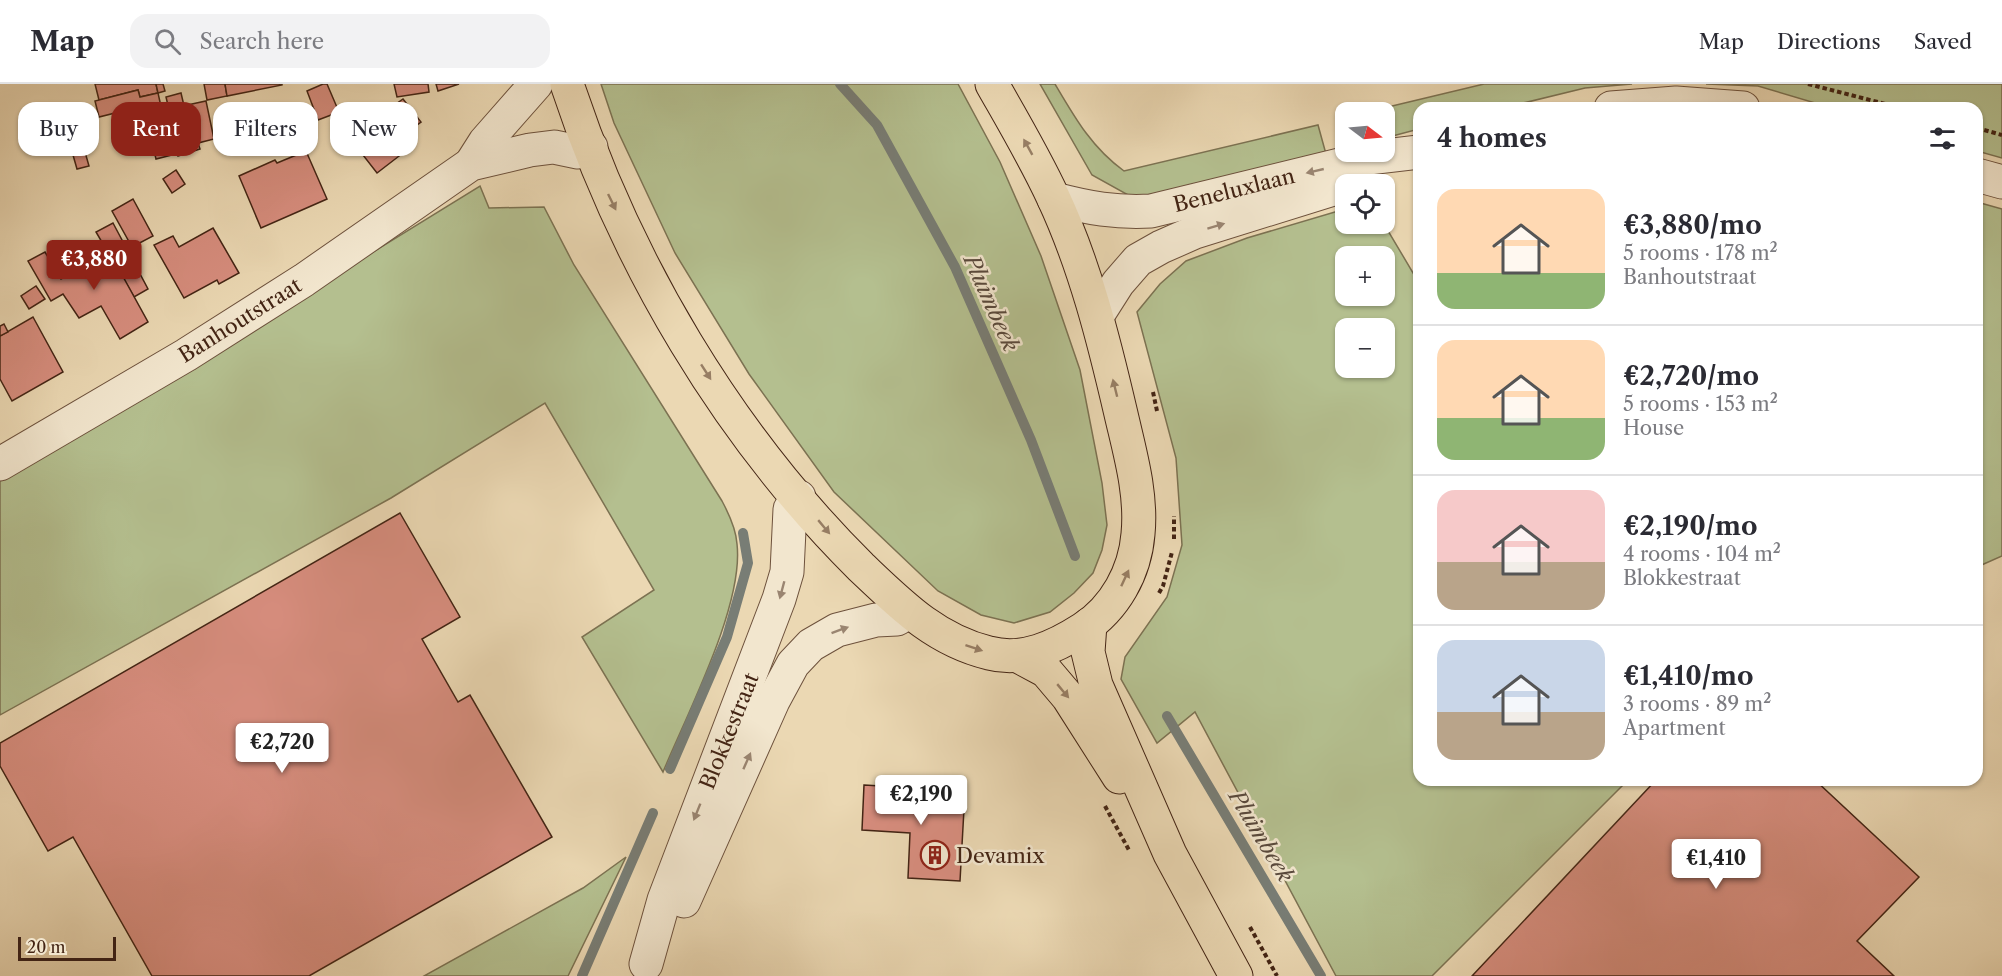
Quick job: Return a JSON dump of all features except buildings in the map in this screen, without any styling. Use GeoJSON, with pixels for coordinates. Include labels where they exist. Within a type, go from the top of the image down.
{"type":"FeatureCollection","features":[{"type":"Feature","properties":{"kind":"main road"},"geometry":{"type":"LineString","coordinates":[[567,84],[607,191],[680,333],[765,458],[839,544],[908,612],[937,633],[960,644],[991,654],[1018,656],[1064,641],[1105,612],[1118,595],[1135,553],[1138,532],[1137,496],[1130,453],[1096,316],[1054,199],[992,84]]}},
{"type":"Feature","properties":{"kind":"main road"},"geometry":{"type":"LineString","coordinates":[[1090,624],[1088,652],[1096,685],[1170,854]]}},
{"type":"Feature","properties":{"kind":"main road"},"geometry":{"type":"LineString","coordinates":[[1018,656],[1046,671],[1068,697],[1170,854],[1236,976]]}},
{"type":"Feature","properties":{"kind":"street","name":"Banhoutstraat"},"geometry":{"type":"LineString","coordinates":[[471,164],[485,142],[536,84]]}},
{"type":"Feature","properties":{"kind":"street","name":"Banhoutstraat"},"geometry":{"type":"LineString","coordinates":[[0,464],[186,355],[304,280],[471,164],[530,150],[554,147],[578,152],[591,147]]}},
{"type":"Feature","properties":{"kind":"street","name":"Beneluxlaan"},"geometry":{"type":"LineString","coordinates":[[1054,199],[1094,210],[1122,213],[1151,211],[1368,158],[1413,153]]}},
{"type":"Feature","properties":{"kind":"street","name":"Beneluxlaan"},"geometry":{"type":"LineString","coordinates":[[1377,174],[1413,155]]}},
{"type":"Feature","properties":{"kind":"street"},"geometry":{"type":"LineString","coordinates":[[1983,177],[2002,182]]}},
{"type":"Feature","properties":{"kind":"street","name":"Beneluxlaan"},"geometry":{"type":"LineString","coordinates":[[1096,316],[1118,283],[1138,260],[1161,247],[1195,232],[1335,188]]}},
{"type":"Feature","properties":{"kind":"street","name":"Blokkestraat"},"geometry":{"type":"LineString","coordinates":[[643,970],[664,900],[779,599],[787,572],[790,509],[799,497]]}},
{"type":"Feature","properties":{"kind":"street","name":"Blokkestraat"},"geometry":{"type":"LineString","coordinates":[[643,970],[684,903],[773,701],[793,664],[812,645],[837,630],[876,620],[897,619],[908,612]]}},
{"type":"Feature","properties":{"kind":"path"},"geometry":{"type":"LineString","coordinates":[[1808,84],[1878,102]]}},
{"type":"Feature","properties":{"kind":"path"},"geometry":{"type":"LineString","coordinates":[[1983,130],[2002,135]]}},
{"type":"Feature","properties":{"kind":"path"},"geometry":{"type":"LineString","coordinates":[[1102,801],[1131,853]]}},
{"type":"Feature","properties":{"kind":"green space"},"geometry":{"type":"Polygon","coordinates":[[[601,84],[958,84],[1000,162],[1041,256],[1080,370],[1102,483],[1107,525],[1102,550],[1093,573],[1074,593],[1050,612],[1014,623],[981,615],[938,591],[834,492],[749,374],[675,253],[614,123],[601,84]]]}},
{"type":"Feature","properties":{"kind":"green space"},"geometry":{"type":"Polygon","coordinates":[[[1040,84],[1055,84],[1093,142],[1124,171],[1318,125],[1326,154],[1137,200],[1092,175],[1040,84]]]}},
{"type":"Feature","properties":{"kind":"green space"},"geometry":{"type":"Polygon","coordinates":[[[1484,84],[1632,84],[1585,88],[1528,102],[1413,102],[1413,131],[1395,135],[1395,105],[1484,84]]]}},
{"type":"Feature","properties":{"kind":"green space"},"geometry":{"type":"Polygon","coordinates":[[[1706,84],[2002,84],[2002,158],[1983,153],[1983,102],[1812,102],[1758,86],[1706,84]]]}},
{"type":"Feature","properties":{"kind":"green space"},"geometry":{"type":"Polygon","coordinates":[[[480,186],[489,208],[544,207],[574,265],[722,501],[734,527],[737,569],[732,597],[712,659],[663,772],[582,637],[654,590],[545,403],[391,498],[0,715],[0,477],[117,410],[480,186]]]}},
{"type":"Feature","properties":{"kind":"green space"},"geometry":{"type":"Polygon","coordinates":[[[1983,204],[2002,209],[2002,556],[1983,564],[1983,204]]]}},
{"type":"Feature","properties":{"kind":"green space"},"geometry":{"type":"Polygon","coordinates":[[[1335,212],[1335,234],[1390,234],[1413,273],[1413,786],[1622,786],[1432,976],[1336,976],[1195,712],[1157,743],[1121,679],[1125,657],[1167,597],[1182,545],[1176,458],[1137,312],[1160,284],[1186,261],[1247,238],[1335,212]]]}},
{"type":"Feature","properties":{"kind":"green space"},"geometry":{"type":"Polygon","coordinates":[[[626,857],[568,976],[424,976],[583,888],[626,857]]]}},
{"type":"Feature","properties":{"kind":"waterway","name":"Pluimbeek"},"geometry":{"type":"LineString","coordinates":[[840,84],[877,125],[955,267],[1031,440],[1075,556]]}},
{"type":"Feature","properties":{"kind":"waterway"},"geometry":{"type":"LineString","coordinates":[[670,769],[727,637],[748,563],[743,533]]}},
{"type":"Feature","properties":{"kind":"waterway","name":"Pluimbeek"},"geometry":{"type":"LineString","coordinates":[[1167,716],[1321,976]]}},
{"type":"Feature","properties":{"kind":"waterway"},"geometry":{"type":"LineString","coordinates":[[582,976],[653,813]]}},
{"type":"Feature","properties":{"kind":"place","name":"Devamix"},"geometry":{"type":"Point","coordinates":[935,855]}}]}
